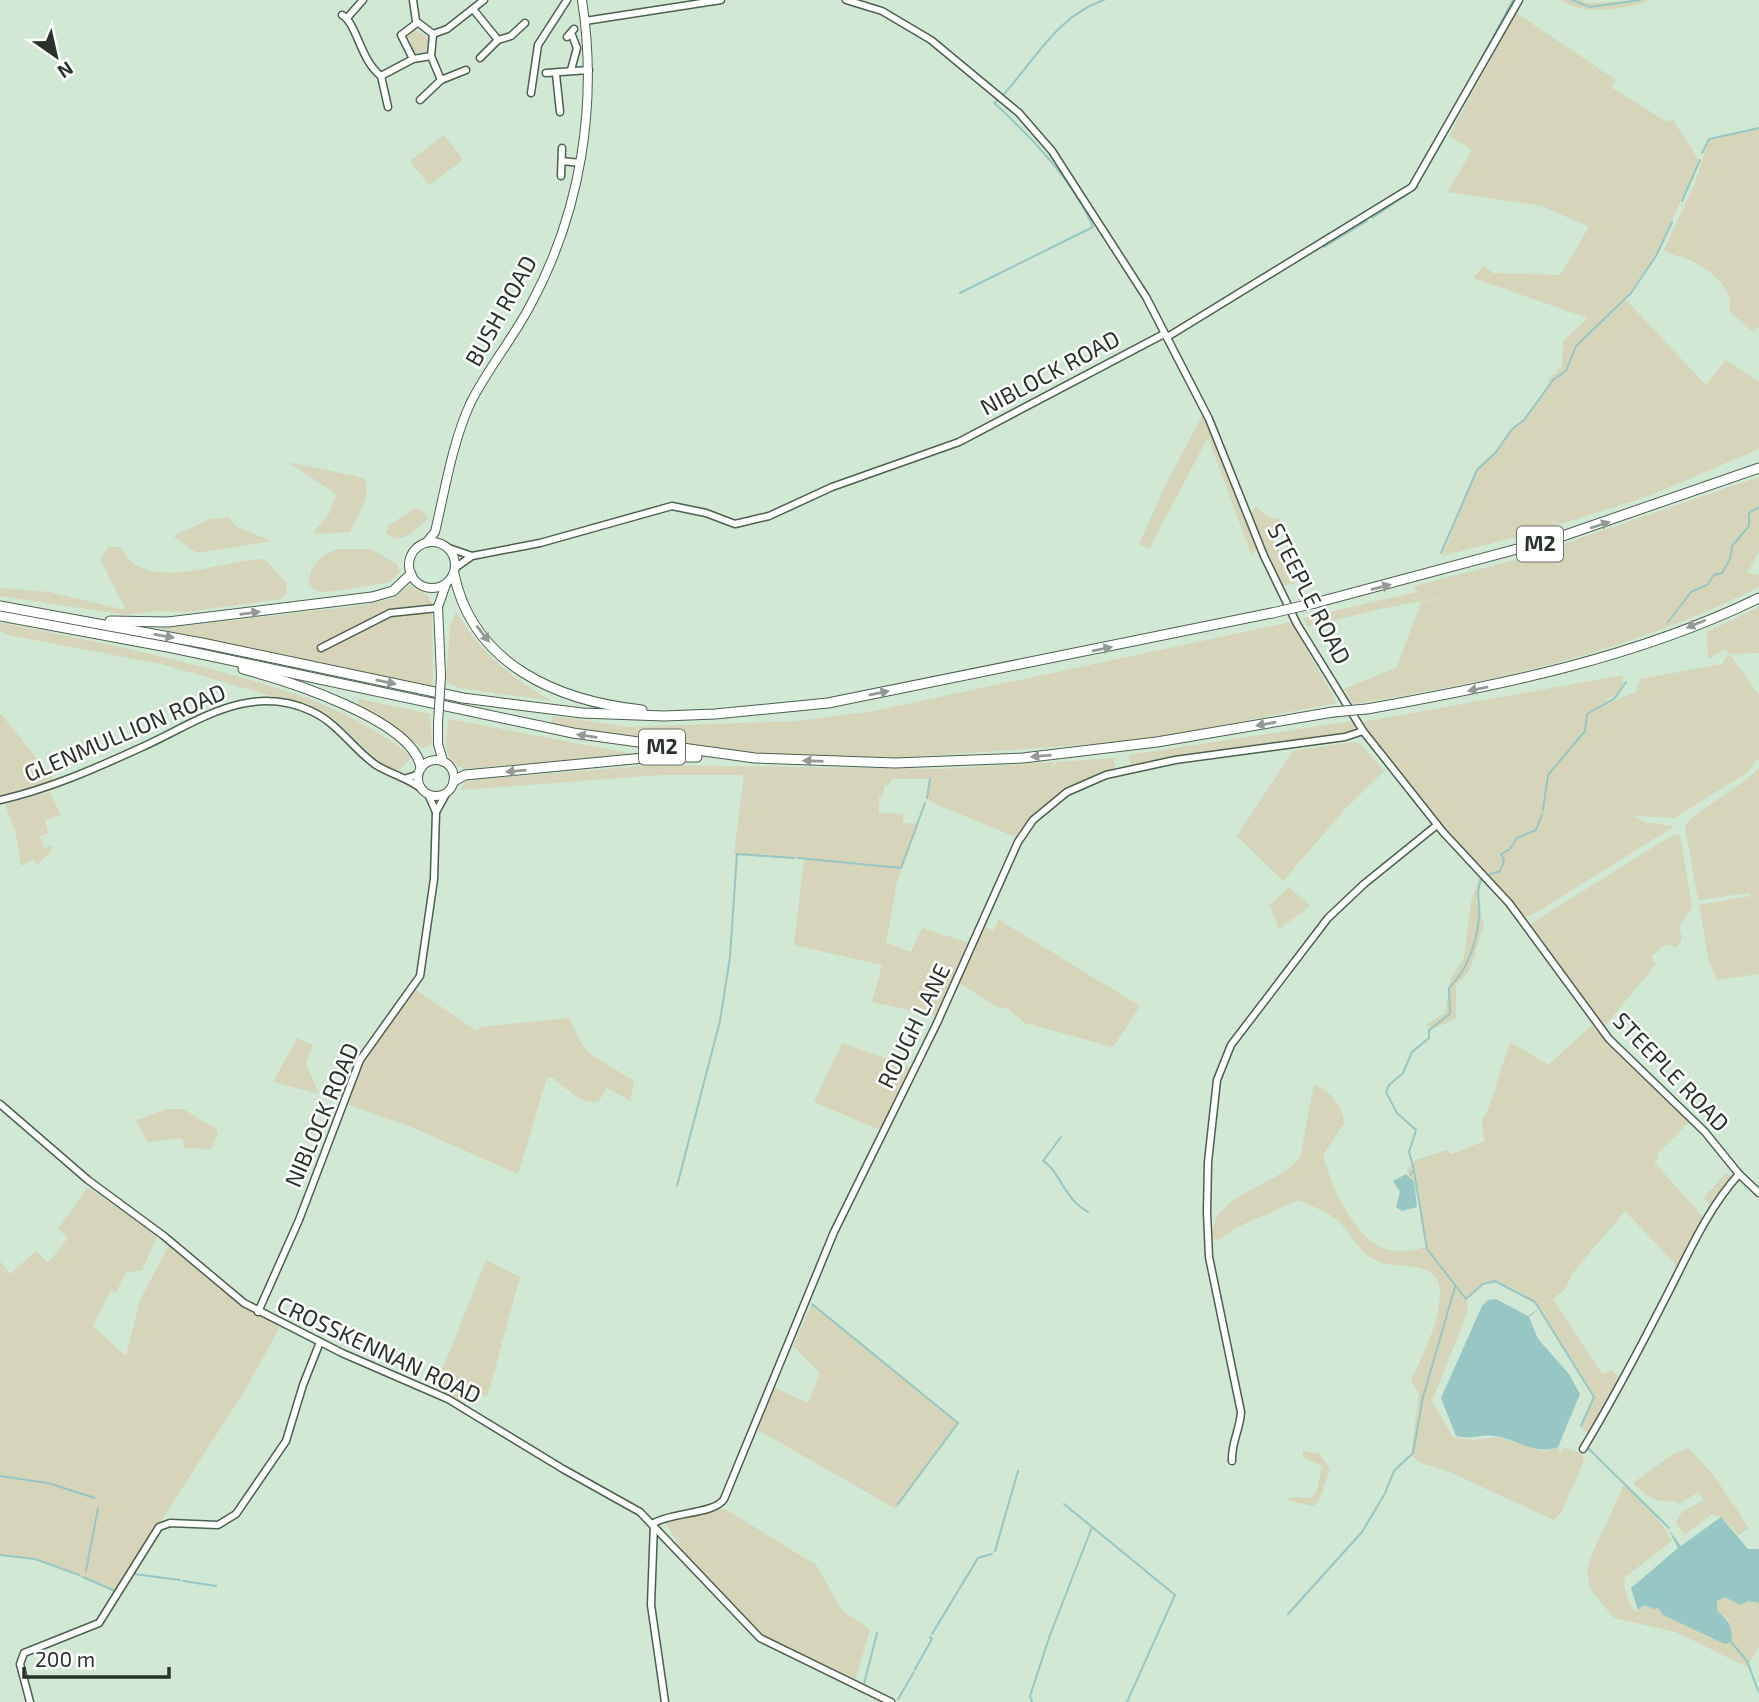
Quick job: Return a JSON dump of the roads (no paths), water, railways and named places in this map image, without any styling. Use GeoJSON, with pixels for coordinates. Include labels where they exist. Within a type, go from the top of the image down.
{"type":"FeatureCollection","features":[{"type":"Feature","properties":{"kind":"highway","name":"M2"},"geometry":{"type":"LineString","coordinates":[[0,607],[84,621],[519,707],[621,715],[715,714],[851,699],[1315,603],[1551,540],[1759,468]]}},
{"type":"Feature","properties":{"kind":"highway"},"geometry":{"type":"LineString","coordinates":[[454,571],[461,597],[484,636],[511,664],[538,683],[594,704],[715,714]]}},
{"type":"Feature","properties":{"kind":"highway"},"geometry":{"type":"LineString","coordinates":[[84,621],[168,622],[372,597],[393,591],[411,574]]}},
{"type":"Feature","properties":{"kind":"highway","name":"M2"},"geometry":{"type":"LineString","coordinates":[[0,616],[173,648],[573,733],[755,758],[895,764],[1023,758],[1157,742],[1492,687],[1576,665],[1685,629],[1759,597]]}},
{"type":"Feature","properties":{"kind":"highway"},"geometry":{"type":"LineString","coordinates":[[173,648],[282,679],[336,699],[389,730],[412,749],[419,757],[420,771]]}},
{"type":"Feature","properties":{"kind":"highway"},"geometry":{"type":"LineString","coordinates":[[454,781],[465,775],[654,757],[755,758]]}},
{"type":"Feature","properties":{"kind":"main road"},"geometry":{"type":"LineString","coordinates":[[582,0],[585,21]]}},
{"type":"Feature","properties":{"kind":"main road","name":"BUSH ROAD"},"geometry":{"type":"LineString","coordinates":[[426,543],[435,532],[460,431],[482,383],[524,317],[546,275],[562,232],[580,163],[589,70],[585,21]]}},
{"type":"Feature","properties":{"kind":"main road"},"geometry":{"type":"LineString","coordinates":[[435,532],[454,558],[454,571],[438,607],[438,744],[443,761],[452,769],[454,781],[447,792],[438,795],[426,792],[420,771],[438,744]]}},
{"type":"Feature","properties":{"kind":"main road"},"geometry":{"type":"LineString","coordinates":[[438,607],[427,587],[411,574],[411,557],[426,543],[443,545]]}},
{"type":"Feature","properties":{"kind":"main road"},"geometry":{"type":"LineString","coordinates":[[427,587],[446,584]]}},
{"type":"Feature","properties":{"kind":"main road"},"geometry":{"type":"LineString","coordinates":[[429,761],[443,761]]}},
{"type":"Feature","properties":{"kind":"street"},"geometry":{"type":"LineString","coordinates":[[363,0],[345,16],[362,52],[381,76],[387,107]]}},
{"type":"Feature","properties":{"kind":"street"},"geometry":{"type":"LineString","coordinates":[[413,0],[417,23],[433,34]]}},
{"type":"Feature","properties":{"kind":"street"},"geometry":{"type":"LineString","coordinates":[[433,34],[447,29],[484,0]]}},
{"type":"Feature","properties":{"kind":"street"},"geometry":{"type":"LineString","coordinates":[[531,93],[538,45],[567,0]]}},
{"type":"Feature","properties":{"kind":"street"},"geometry":{"type":"LineString","coordinates":[[585,21],[721,0]]}},
{"type":"Feature","properties":{"kind":"street","name":"STEEPLE ROAD"},"geometry":{"type":"LineString","coordinates":[[846,0],[861,2],[923,34],[1001,98],[1038,134],[1096,216],[1166,335],[1209,419],[1264,556],[1297,624],[1363,731],[1437,825],[1509,903],[1609,1039],[1706,1132],[1739,1174],[1759,1193]]}},
{"type":"Feature","properties":{"kind":"street","name":"NIBLOCK ROAD"},"geometry":{"type":"LineString","coordinates":[[454,571],[472,556],[540,543],[672,506],[706,513],[735,524],[769,516],[832,487],[959,442],[1166,335],[1412,187],[1519,0]]}},
{"type":"Feature","properties":{"kind":"street"},"geometry":{"type":"LineString","coordinates":[[474,9],[498,40]]}},
{"type":"Feature","properties":{"kind":"street"},"geometry":{"type":"LineString","coordinates":[[413,59],[401,35],[417,23]]}},
{"type":"Feature","properties":{"kind":"street"},"geometry":{"type":"LineString","coordinates":[[480,58],[498,40],[511,36],[525,23]]}},
{"type":"Feature","properties":{"kind":"street"},"geometry":{"type":"LineString","coordinates":[[433,34],[431,56],[442,80]]}},
{"type":"Feature","properties":{"kind":"street"},"geometry":{"type":"LineString","coordinates":[[571,34],[577,48],[571,70]]}},
{"type":"Feature","properties":{"kind":"street"},"geometry":{"type":"LineString","coordinates":[[381,76],[413,59],[431,56]]}},
{"type":"Feature","properties":{"kind":"street"},"geometry":{"type":"LineString","coordinates":[[420,100],[442,80],[466,70]]}},
{"type":"Feature","properties":{"kind":"street"},"geometry":{"type":"LineString","coordinates":[[546,73],[589,70]]}},
{"type":"Feature","properties":{"kind":"street"},"geometry":{"type":"LineString","coordinates":[[556,74],[560,112]]}},
{"type":"Feature","properties":{"kind":"street"},"geometry":{"type":"LineString","coordinates":[[561,176],[562,148]]}},
{"type":"Feature","properties":{"kind":"street"},"geometry":{"type":"LineString","coordinates":[[562,161],[580,163]]}},
{"type":"Feature","properties":{"kind":"street","name":"NIBLOCK ROAD"},"geometry":{"type":"LineString","coordinates":[[443,545],[472,556]]}},
{"type":"Feature","properties":{"kind":"street"},"geometry":{"type":"LineString","coordinates":[[321,648],[390,613],[438,607]]}},
{"type":"Feature","properties":{"kind":"street","name":"GLENMULLION ROAD"},"geometry":{"type":"LineString","coordinates":[[0,800],[57,785],[217,710],[255,701],[292,704],[314,713],[332,724],[373,763],[407,778],[426,792]]}},
{"type":"Feature","properties":{"kind":"street","name":"ROUGH LANE"},"geometry":{"type":"LineString","coordinates":[[654,1523],[680,1513],[717,1507],[724,1499],[834,1232],[937,1023],[1018,842],[1038,815],[1067,792],[1106,775],[1175,760],[1314,742],[1363,731]]}},
{"type":"Feature","properties":{"kind":"street"},"geometry":{"type":"LineString","coordinates":[[407,778],[420,771]]}},
{"type":"Feature","properties":{"kind":"street","name":"NIBLOCK ROAD"},"geometry":{"type":"LineString","coordinates":[[426,792],[436,812]]}},
{"type":"Feature","properties":{"kind":"street","name":"NIBLOCK ROAD"},"geometry":{"type":"LineString","coordinates":[[258,1312],[299,1220],[360,1060],[420,976],[432,902],[436,812],[447,792]]}},
{"type":"Feature","properties":{"kind":"street"},"geometry":{"type":"LineString","coordinates":[[1232,1461],[1232,1444],[1241,1424],[1241,1412],[1209,1257],[1207,1212],[1210,1139],[1221,1064],[1231,1045],[1328,918],[1364,884],[1437,825]]}},
{"type":"Feature","properties":{"kind":"street","name":"CROSSKENNAN ROAD"},"geometry":{"type":"LineString","coordinates":[[0,1104],[88,1180],[164,1236],[224,1289],[258,1312],[449,1399],[654,1523],[760,1638],[891,1702]]}},
{"type":"Feature","properties":{"kind":"street"},"geometry":{"type":"LineString","coordinates":[[1583,1450],[1636,1355],[1703,1223],[1719,1197],[1739,1174]]}},
{"type":"Feature","properties":{"kind":"street"},"geometry":{"type":"LineString","coordinates":[[30,1702],[20,1664],[24,1653],[99,1623],[159,1527],[170,1523],[218,1525],[236,1514],[286,1441],[303,1385],[320,1342]]}},
{"type":"Feature","properties":{"kind":"street"},"geometry":{"type":"LineString","coordinates":[[654,1523],[651,1598],[665,1702]]}},
{"type":"Feature","properties":{"kind":"water"},"geometry":{"type":"Polygon","coordinates":[[[1406,1174],[1414,1182],[1417,1207],[1402,1211],[1396,1207],[1400,1192],[1393,1181],[1406,1174]]]}},
{"type":"Feature","properties":{"kind":"water"},"geometry":{"type":"Polygon","coordinates":[[[1496,1299],[1528,1316],[1540,1308],[1529,1317],[1538,1339],[1569,1374],[1580,1394],[1558,1447],[1541,1450],[1495,1436],[1456,1436],[1441,1398],[1482,1306],[1488,1300],[1496,1299]]]}},
{"type":"Feature","properties":{"kind":"water"},"geometry":{"type":"Polygon","coordinates":[[[1721,1517],[1748,1549],[1759,1549],[1759,1603],[1748,1601],[1740,1605],[1725,1597],[1717,1601],[1717,1611],[1727,1621],[1732,1632],[1731,1642],[1725,1644],[1663,1615],[1658,1608],[1644,1605],[1638,1610],[1631,1588],[1678,1548],[1668,1529],[1681,1546],[1721,1517]]]}},
{"type":"Feature","properties":{"kind":"waterway"},"geometry":{"type":"LineString","coordinates":[[1002,96],[1059,29],[1072,17],[1104,0]]}},
{"type":"Feature","properties":{"kind":"waterway"},"geometry":{"type":"LineString","coordinates":[[1480,61],[1513,0]]}},
{"type":"Feature","properties":{"kind":"waterway"},"geometry":{"type":"LineString","coordinates":[[1572,0],[1590,7],[1640,0]]}},
{"type":"Feature","properties":{"kind":"waterway"},"geometry":{"type":"LineString","coordinates":[[960,293],[1093,227],[1075,193],[1037,145],[994,103],[998,100]]}},
{"type":"Feature","properties":{"kind":"waterway"},"geometry":{"type":"LineString","coordinates":[[1702,153],[1709,139],[1759,128]]}},
{"type":"Feature","properties":{"kind":"waterway"},"geometry":{"type":"LineString","coordinates":[[1682,201],[1700,160]]}},
{"type":"Feature","properties":{"kind":"waterway"},"geometry":{"type":"LineString","coordinates":[[1372,218],[1418,187]]}},
{"type":"Feature","properties":{"kind":"waterway"},"geometry":{"type":"LineString","coordinates":[[1324,247],[1367,221]]}},
{"type":"Feature","properties":{"kind":"waterway"},"geometry":{"type":"LineString","coordinates":[[1441,553],[1477,470],[1496,452],[1512,429],[1524,420],[1553,380],[1566,371],[1576,346],[1631,293],[1656,256],[1672,222]]}},
{"type":"Feature","properties":{"kind":"waterway"},"geometry":{"type":"LineString","coordinates":[[1668,622],[1691,592],[1707,585],[1714,575],[1722,573],[1730,559],[1732,546],[1749,526],[1749,513],[1759,507]]}},
{"type":"Feature","properties":{"kind":"waterway"},"geometry":{"type":"LineString","coordinates":[[1543,810],[1548,775],[1585,731],[1587,714],[1615,698],[1626,682]]}},
{"type":"Feature","properties":{"kind":"waterway"},"geometry":{"type":"LineString","coordinates":[[927,798],[930,779]]}},
{"type":"Feature","properties":{"kind":"waterway"},"geometry":{"type":"LineString","coordinates":[[798,858],[901,868],[925,803]]}},
{"type":"Feature","properties":{"kind":"waterway"},"geometry":{"type":"LineString","coordinates":[[1488,875],[1500,871],[1504,861],[1501,854],[1510,849],[1517,838],[1536,830],[1542,814]]}},
{"type":"Feature","properties":{"kind":"waterway"},"geometry":{"type":"LineString","coordinates":[[677,1186],[720,1021],[730,957],[737,854],[794,858]]}},
{"type":"Feature","properties":{"kind":"waterway"},"geometry":{"type":"LineString","coordinates":[[1410,1175],[1414,1170],[1409,1152],[1416,1130],[1397,1113],[1386,1092],[1389,1085],[1403,1073],[1412,1052],[1429,1038],[1429,1030],[1450,1014],[1449,988],[1466,965],[1476,938],[1478,890],[1481,880]]}},
{"type":"Feature","properties":{"kind":"waterway"},"geometry":{"type":"LineString","coordinates":[[1061,1137],[1043,1161],[1053,1170],[1072,1199],[1088,1212]]}},
{"type":"Feature","properties":{"kind":"waterway"},"geometry":{"type":"LineString","coordinates":[[1414,1171],[1427,1249],[1466,1299],[1483,1284],[1495,1281],[1535,1302],[1594,1397],[1581,1426]]}},
{"type":"Feature","properties":{"kind":"waterway"},"geometry":{"type":"LineString","coordinates":[[1385,1493],[1394,1471],[1413,1453],[1423,1397],[1455,1287]]}},
{"type":"Feature","properties":{"kind":"waterway"},"geometry":{"type":"LineString","coordinates":[[812,1304],[958,1423],[898,1504]]}},
{"type":"Feature","properties":{"kind":"waterway"},"geometry":{"type":"LineString","coordinates":[[1588,1448],[1669,1528]]}},
{"type":"Feature","properties":{"kind":"waterway"},"geometry":{"type":"LineString","coordinates":[[995,1551],[1018,1471]]}},
{"type":"Feature","properties":{"kind":"waterway"},"geometry":{"type":"LineString","coordinates":[[0,1476],[48,1483],[95,1498]]}},
{"type":"Feature","properties":{"kind":"waterway"},"geometry":{"type":"LineString","coordinates":[[1288,1614],[1362,1532],[1384,1495]]}},
{"type":"Feature","properties":{"kind":"waterway"},"geometry":{"type":"LineString","coordinates":[[1064,1504],[1175,1595],[1127,1702]]}},
{"type":"Feature","properties":{"kind":"waterway"},"geometry":{"type":"LineString","coordinates":[[86,1571],[98,1508]]}},
{"type":"Feature","properties":{"kind":"waterway"},"geometry":{"type":"LineString","coordinates":[[1032,1702],[1030,1696],[1050,1635],[1092,1527]]}},
{"type":"Feature","properties":{"kind":"waterway"},"geometry":{"type":"LineString","coordinates":[[932,1634],[978,1558],[992,1554]]}},
{"type":"Feature","properties":{"kind":"waterway"},"geometry":{"type":"LineString","coordinates":[[0,1555],[35,1559],[79,1575]]}},
{"type":"Feature","properties":{"kind":"waterway"},"geometry":{"type":"LineString","coordinates":[[134,1574],[180,1580]]}},
{"type":"Feature","properties":{"kind":"waterway"},"geometry":{"type":"LineString","coordinates":[[83,1577],[115,1591]]}},
{"type":"Feature","properties":{"kind":"waterway"},"geometry":{"type":"LineString","coordinates":[[183,1581],[216,1586]]}},
{"type":"Feature","properties":{"kind":"waterway"},"geometry":{"type":"LineString","coordinates":[[864,1684],[877,1633]]}},
{"type":"Feature","properties":{"kind":"waterway"},"geometry":{"type":"LineString","coordinates":[[915,1669],[932,1639],[930,1637]]}},
{"type":"Feature","properties":{"kind":"waterway"},"geometry":{"type":"LineString","coordinates":[[1731,1642],[1747,1661],[1759,1693]]}},
{"type":"Feature","properties":{"kind":"waterway"},"geometry":{"type":"LineString","coordinates":[[898,1699],[914,1672]]}}]}
